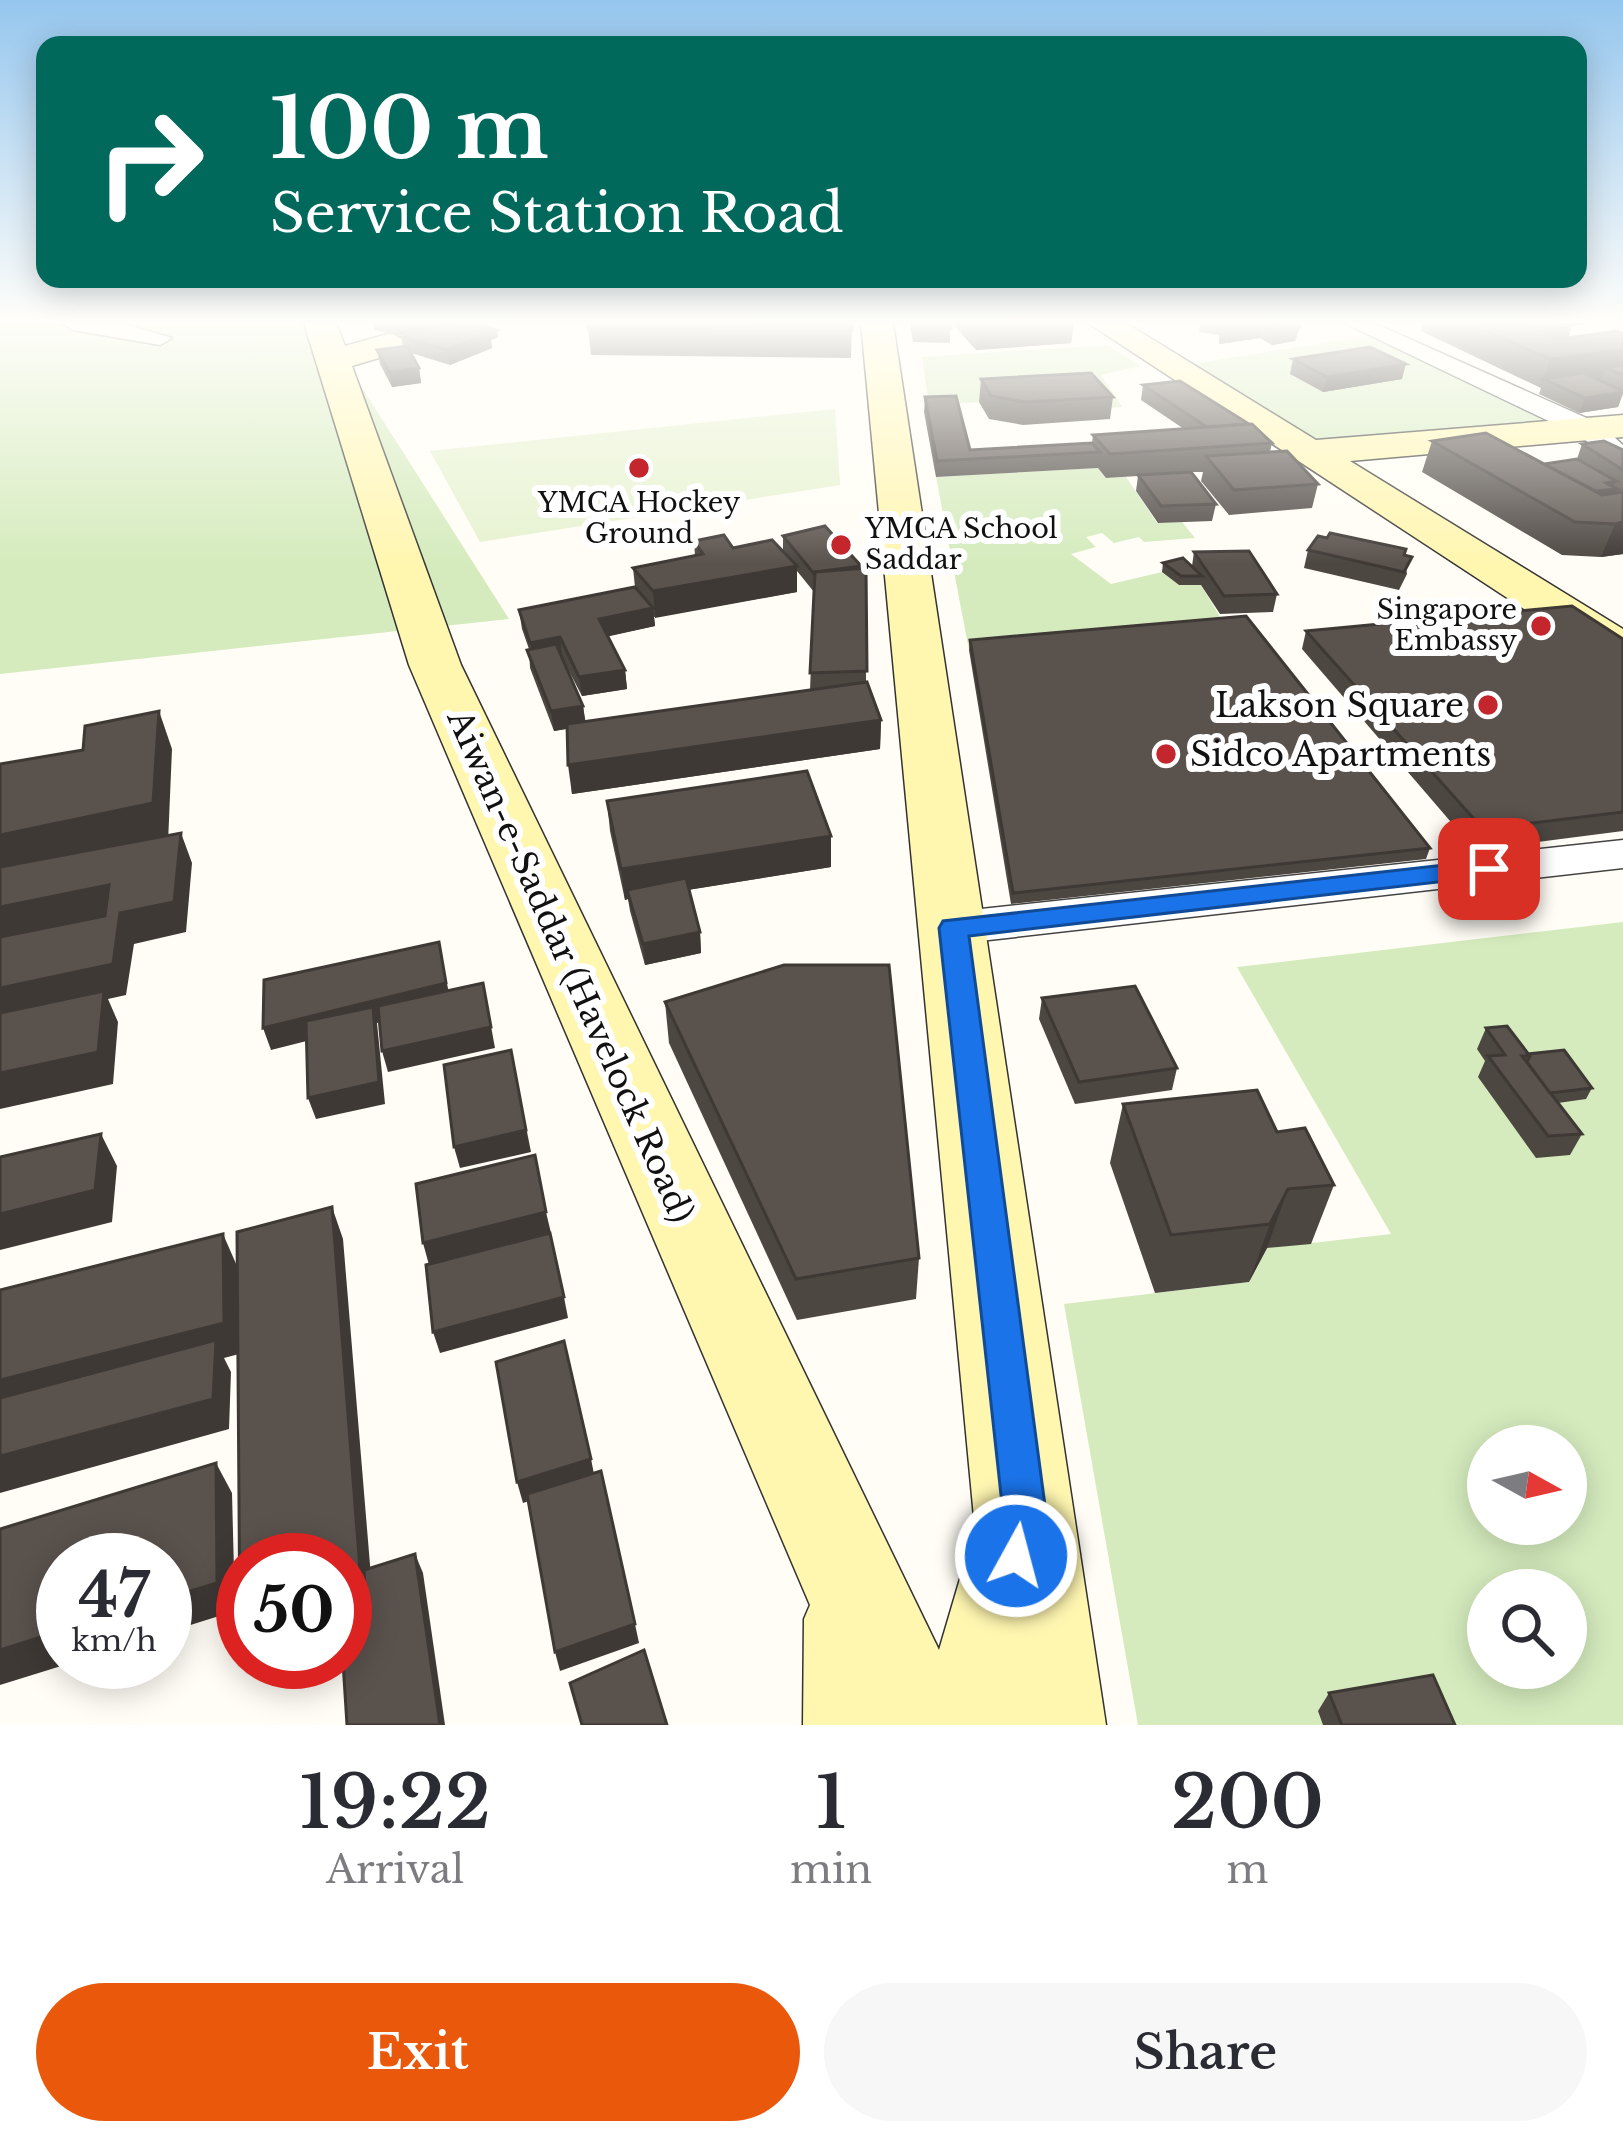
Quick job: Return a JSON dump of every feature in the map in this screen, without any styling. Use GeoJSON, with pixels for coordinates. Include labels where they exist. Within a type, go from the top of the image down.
{"type":"FeatureCollection","features":[{"type":"Feature","properties":{"kind":"main road","name":"Aiwan-e-Saddar (Havelock Road)"},"geometry":{"type":"LineString","coordinates":[[346,404],[435,665],[917,1725]]}},
{"type":"Feature","properties":{"kind":"main road"},"geometry":{"type":"LineString","coordinates":[[887,404],[1050,1725]]}},
{"type":"Feature","properties":{"kind":"main road"},"geometry":{"type":"LineString","coordinates":[[1234,404],[1623,651]]}},
{"type":"Feature","properties":{"kind":"main road"},"geometry":{"type":"LineString","coordinates":[[1312,452],[1607,428]]}},
{"type":"Feature","properties":{"kind":"main road"},"geometry":{"type":"LineString","coordinates":[[966,1725],[997,1642],[1025,1513]]}},
{"type":"Feature","properties":{"kind":"main road"},"geometry":{"type":"LineString","coordinates":[[857,1595],[859,1725]]}},
{"type":"Feature","properties":{"kind":"street"},"geometry":{"type":"LineString","coordinates":[[1549,404],[1607,428],[1623,460]]}},
{"type":"Feature","properties":{"kind":"street"},"geometry":{"type":"LineString","coordinates":[[953,928],[1623,854]]}},
{"type":"Feature","properties":{"kind":"green space"},"geometry":{"type":"Polygon","coordinates":[[[0,404],[372,404],[509,619],[0,674],[0,404]]]}},
{"type":"Feature","properties":{"kind":"green space"},"geometry":{"type":"Polygon","coordinates":[[[1095,404],[1122,407],[1100,409],[1095,404]]]}},
{"type":"Feature","properties":{"kind":"green space"},"geometry":{"type":"Polygon","coordinates":[[[1227,404],[1533,404],[1591,430],[1311,452],[1227,404]]]}},
{"type":"Feature","properties":{"kind":"green space","name":"YMCA Hockey Ground"},"geometry":{"type":"Polygon","coordinates":[[[835,409],[840,485],[480,542],[430,451],[835,409]]]}},
{"type":"Feature","properties":{"kind":"green space"},"geometry":{"type":"Polygon","coordinates":[[[1098,468],[1106,478],[1126,477],[1157,523],[1182,522],[1195,538],[1144,542],[1139,537],[1114,543],[1102,533],[1086,537],[1096,547],[1071,554],[1111,584],[1162,572],[1179,585],[1201,585],[1226,627],[969,650],[936,477],[1098,468]]]}},
{"type":"Feature","properties":{"kind":"green space"},"geometry":{"type":"Polygon","coordinates":[[[1623,922],[1623,1725],[1138,1725],[1064,1304],[1249,1282],[1267,1248],[1391,1234],[1237,967],[1623,922]]]}},
{"type":"Feature","properties":{"kind":"building"},"geometry":{"type":"Polygon","coordinates":[[[926,404],[958,404],[970,450],[1092,443],[1100,452],[937,461],[926,404]]]}},
{"type":"Feature","properties":{"kind":"building"},"geometry":{"type":"Polygon","coordinates":[[[1171,404],[1216,404],[1249,424],[1207,427],[1171,404]]]}},
{"type":"Feature","properties":{"kind":"building"},"geometry":{"type":"Polygon","coordinates":[[[1252,424],[1272,443],[1110,454],[1093,435],[1252,424]]]}},
{"type":"Feature","properties":{"kind":"building"},"geometry":{"type":"Polygon","coordinates":[[[1486,433],[1602,495],[1623,492],[1623,522],[1575,522],[1432,441],[1486,433]]]}},
{"type":"Feature","properties":{"kind":"building"},"geometry":{"type":"Polygon","coordinates":[[[1604,441],[1623,450],[1623,470],[1582,444],[1604,441]]]}},
{"type":"Feature","properties":{"kind":"building"},"geometry":{"type":"Polygon","coordinates":[[[1287,451],[1318,484],[1234,490],[1206,456],[1287,451]]]}},
{"type":"Feature","properties":{"kind":"building"},"geometry":{"type":"Polygon","coordinates":[[[1577,459],[1616,481],[1606,483],[1617,489],[1596,491],[1544,464],[1577,459]]]}},
{"type":"Feature","properties":{"kind":"building"},"geometry":{"type":"Polygon","coordinates":[[[1191,472],[1216,504],[1161,506],[1138,475],[1191,472]]]}},
{"type":"Feature","properties":{"kind":"building"},"geometry":{"type":"Polygon","coordinates":[[[825,526],[861,566],[815,575],[783,536],[825,526]]]}},
{"type":"Feature","properties":{"kind":"building"},"geometry":{"type":"Polygon","coordinates":[[[1330,533],[1406,549],[1404,555],[1412,557],[1404,572],[1308,550],[1318,536],[1327,538],[1330,533]]]}},
{"type":"Feature","properties":{"kind":"building"},"geometry":{"type":"Polygon","coordinates":[[[724,535],[733,548],[772,540],[797,566],[653,591],[633,568],[703,554],[694,541],[724,535]]]}},
{"type":"Feature","properties":{"kind":"building"},"geometry":{"type":"Polygon","coordinates":[[[1249,551],[1277,594],[1224,596],[1194,552],[1249,551]]]}},
{"type":"Feature","properties":{"kind":"building"},"geometry":{"type":"Polygon","coordinates":[[[1183,558],[1202,576],[1181,576],[1163,563],[1183,558]]]}},
{"type":"Feature","properties":{"kind":"building"},"geometry":{"type":"Polygon","coordinates":[[[866,568],[867,671],[810,673],[815,572],[866,568]]]}},
{"type":"Feature","properties":{"kind":"building"},"geometry":{"type":"Polygon","coordinates":[[[635,587],[653,608],[599,619],[625,670],[579,677],[560,637],[530,643],[519,610],[635,587]]]}},
{"type":"Feature","properties":{"kind":"building","name":"Lakson Square"},"geometry":{"type":"Polygon","coordinates":[[[1572,606],[1623,639],[1623,812],[1483,829],[1306,631],[1572,606]]]}},
{"type":"Feature","properties":{"kind":"building","name":"Sidco Apartments"},"geometry":{"type":"Polygon","coordinates":[[[1246,616],[1430,848],[1013,893],[970,640],[1246,616]]]}},
{"type":"Feature","properties":{"kind":"building"},"geometry":{"type":"Polygon","coordinates":[[[556,644],[583,706],[551,711],[527,650],[556,644]]]}},
{"type":"Feature","properties":{"kind":"building"},"geometry":{"type":"Polygon","coordinates":[[[867,682],[881,720],[568,765],[567,724],[867,682]]]}},
{"type":"Feature","properties":{"kind":"building"},"geometry":{"type":"Polygon","coordinates":[[[159,711],[153,803],[0,835],[0,764],[83,750],[85,726],[159,711]]]}},
{"type":"Feature","properties":{"kind":"building"},"geometry":{"type":"Polygon","coordinates":[[[807,771],[831,836],[621,869],[607,801],[807,771]]]}},
{"type":"Feature","properties":{"kind":"building"},"geometry":{"type":"Polygon","coordinates":[[[181,833],[174,902],[120,913],[113,964],[0,988],[0,937],[105,916],[109,885],[0,907],[0,867],[181,833]]]}},
{"type":"Feature","properties":{"kind":"building"},"geometry":{"type":"Polygon","coordinates":[[[686,878],[700,932],[643,944],[627,890],[686,878]]]}},
{"type":"Feature","properties":{"kind":"building"},"geometry":{"type":"Polygon","coordinates":[[[439,942],[446,983],[263,1028],[264,980],[439,942]]]}},
{"type":"Feature","properties":{"kind":"building"},"geometry":{"type":"Polygon","coordinates":[[[784,965],[889,965],[919,1258],[796,1279],[665,1002],[784,965]]]}},
{"type":"Feature","properties":{"kind":"building"},"geometry":{"type":"Polygon","coordinates":[[[483,983],[491,1027],[382,1051],[378,1006],[483,983]]]}},
{"type":"Feature","properties":{"kind":"building"},"geometry":{"type":"Polygon","coordinates":[[[1135,986],[1177,1068],[1079,1082],[1042,998],[1135,986]]]}},
{"type":"Feature","properties":{"kind":"building"},"geometry":{"type":"Polygon","coordinates":[[[104,991],[98,1052],[0,1073],[0,1013],[104,991]]]}},
{"type":"Feature","properties":{"kind":"building"},"geometry":{"type":"Polygon","coordinates":[[[373,1007],[379,1082],[308,1098],[306,1021],[373,1007]]]}},
{"type":"Feature","properties":{"kind":"building"},"geometry":{"type":"Polygon","coordinates":[[[1507,1026],[1530,1056],[1522,1056],[1582,1134],[1548,1136],[1488,1056],[1505,1055],[1486,1028],[1507,1026]]]}},
{"type":"Feature","properties":{"kind":"building"},"geometry":{"type":"Polygon","coordinates":[[[511,1050],[526,1130],[454,1147],[444,1065],[511,1050]]]}},
{"type":"Feature","properties":{"kind":"building"},"geometry":{"type":"Polygon","coordinates":[[[1564,1050],[1592,1088],[1550,1093],[1527,1062],[1528,1054],[1564,1050]]]}},
{"type":"Feature","properties":{"kind":"building"},"geometry":{"type":"Polygon","coordinates":[[[1257,1090],[1277,1132],[1305,1128],[1334,1185],[1288,1189],[1270,1224],[1171,1235],[1123,1104],[1257,1090]]]}},
{"type":"Feature","properties":{"kind":"building"},"geometry":{"type":"Polygon","coordinates":[[[101,1134],[95,1190],[0,1214],[0,1157],[101,1134]]]}},
{"type":"Feature","properties":{"kind":"building"},"geometry":{"type":"Polygon","coordinates":[[[535,1155],[546,1212],[423,1243],[416,1184],[535,1155]]]}},
{"type":"Feature","properties":{"kind":"building"},"geometry":{"type":"Polygon","coordinates":[[[332,1207],[357,1533],[239,1533],[237,1232],[332,1207]]]}},
{"type":"Feature","properties":{"kind":"building"},"geometry":{"type":"Polygon","coordinates":[[[550,1233],[564,1297],[433,1332],[426,1265],[550,1233]]]}},
{"type":"Feature","properties":{"kind":"building"},"geometry":{"type":"Polygon","coordinates":[[[223,1234],[224,1323],[0,1380],[0,1290],[223,1234]]]}},
{"type":"Feature","properties":{"kind":"building"},"geometry":{"type":"Polygon","coordinates":[[[216,1340],[213,1399],[0,1456],[0,1398],[216,1340]]]}},
{"type":"Feature","properties":{"kind":"building"},"geometry":{"type":"Polygon","coordinates":[[[564,1341],[591,1459],[517,1482],[496,1362],[564,1341]]]}},
{"type":"Feature","properties":{"kind":"building"},"geometry":{"type":"Polygon","coordinates":[[[216,1463],[216,1583],[192,1591],[192,1533],[36,1533],[36,1639],[0,1650],[0,1529],[216,1463]]]}},
{"type":"Feature","properties":{"kind":"building"},"geometry":{"type":"Polygon","coordinates":[[[601,1471],[635,1624],[555,1652],[527,1494],[601,1471]]]}},
{"type":"Feature","properties":{"kind":"building"},"geometry":{"type":"Polygon","coordinates":[[[415,1554],[440,1725],[347,1725],[345,1689],[372,1689],[372,1567],[415,1554]]]}},
{"type":"Feature","properties":{"kind":"building"},"geometry":{"type":"Polygon","coordinates":[[[644,1650],[667,1725],[582,1725],[570,1683],[644,1650]]]}},
{"type":"Feature","properties":{"kind":"building"},"geometry":{"type":"Polygon","coordinates":[[[1433,1675],[1455,1725],[1342,1725],[1329,1693],[1433,1675]]]}},
{"type":"Feature","properties":{"kind":"place","name":"YMCA Hockey Ground"},"geometry":{"type":"Point","coordinates":[639,468]}},
{"type":"Feature","properties":{"kind":"place","name":"YMCA School Saddar"},"geometry":{"type":"Point","coordinates":[841,545]}},
{"type":"Feature","properties":{"kind":"place","name":"Singapore Embassy"},"geometry":{"type":"Point","coordinates":[1541,626]}},
{"type":"Feature","properties":{"kind":"place","name":"Lakson Square"},"geometry":{"type":"Point","coordinates":[1488,705]}},
{"type":"Feature","properties":{"kind":"place","name":"Sidco Apartments"},"geometry":{"type":"Point","coordinates":[1166,754]}},
{"type":"Feature","properties":{"kind":"route"},"geometry":{"type":"LineString","coordinates":[[1016,1556],[1025,1513],[953,928],[1489,869]]}}]}
